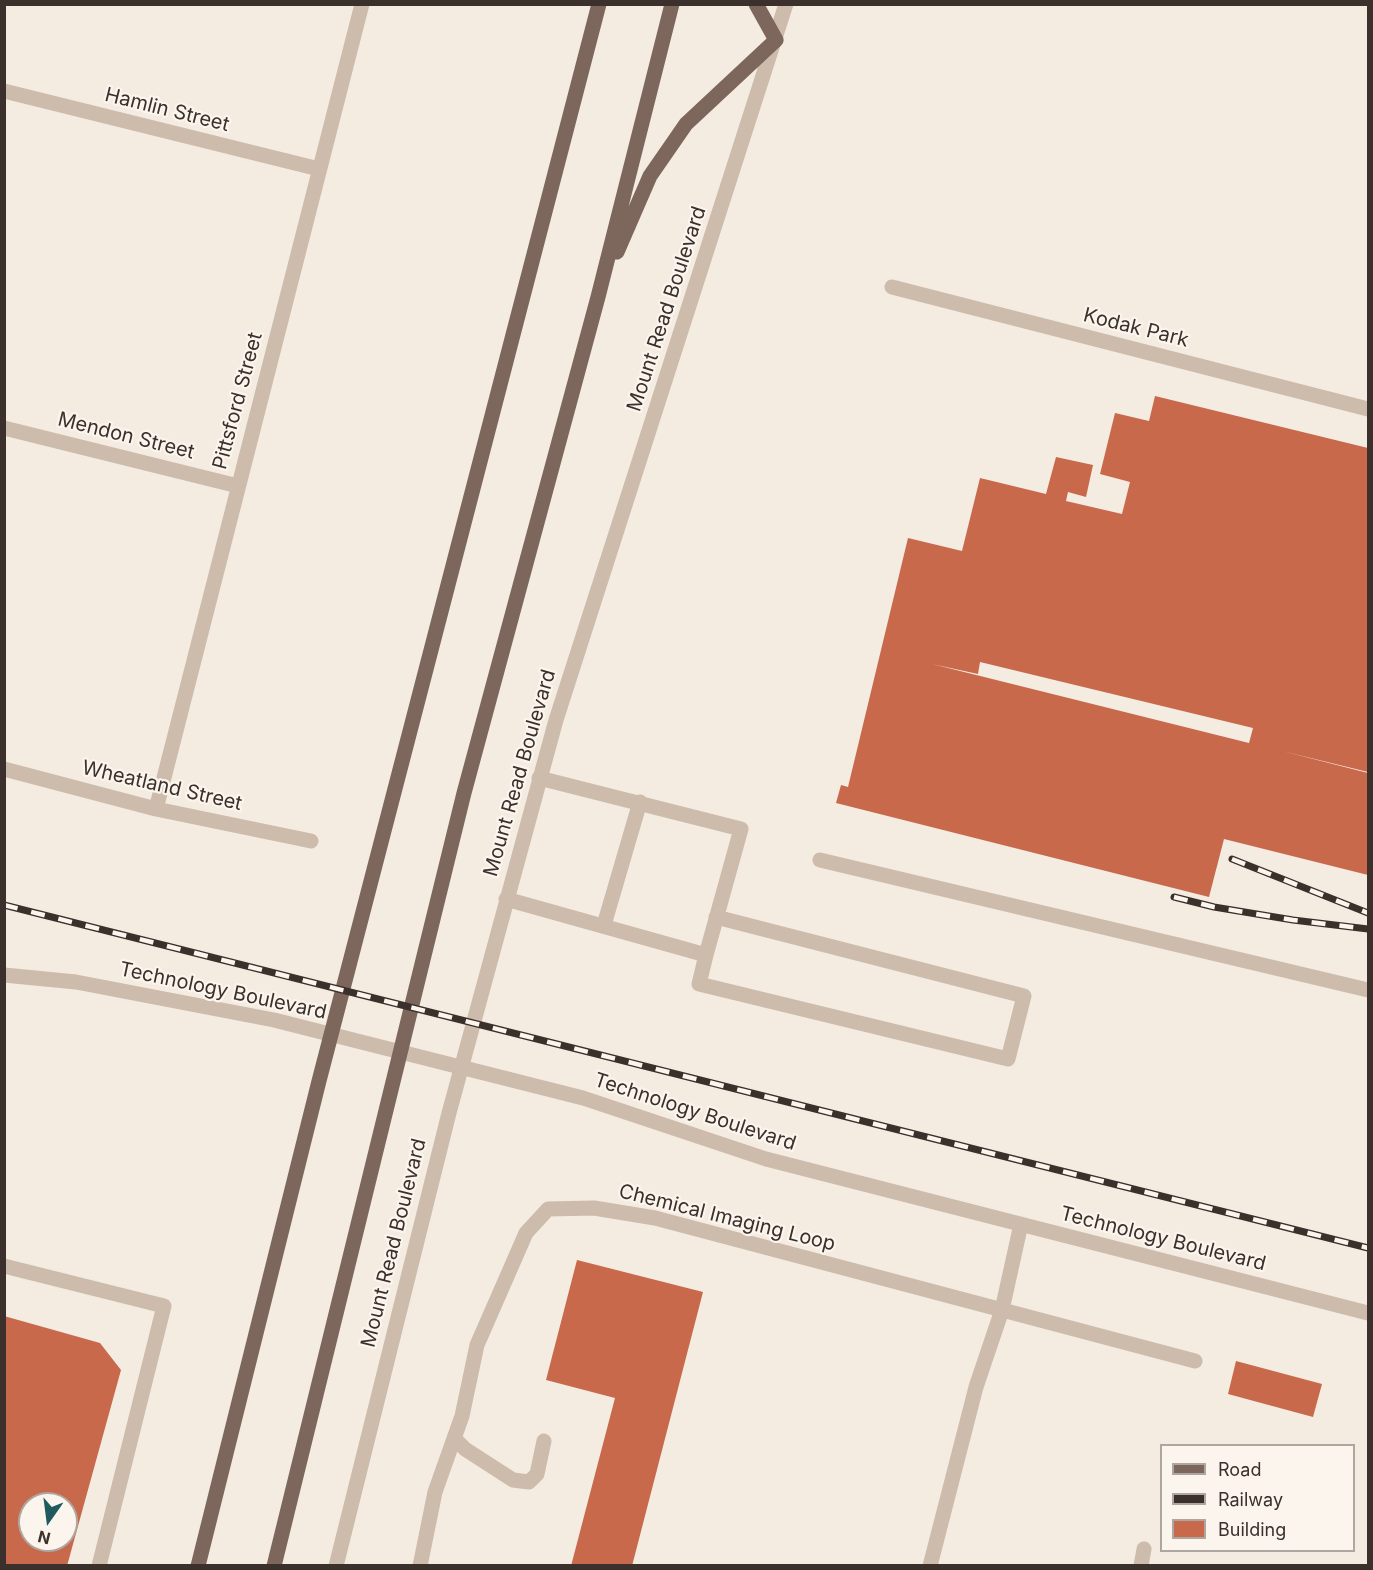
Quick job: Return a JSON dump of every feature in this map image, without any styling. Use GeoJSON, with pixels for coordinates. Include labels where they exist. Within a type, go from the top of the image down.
{"type":"FeatureCollection","features":[{"type":"Feature","properties":{"kind":"main road"},"geometry":{"type":"LineString","coordinates":[[591,4],[593,30]]}},
{"type":"Feature","properties":{"kind":"main road"},"geometry":{"type":"LineString","coordinates":[[198,1566],[319,1081],[599,4]]}},
{"type":"Feature","properties":{"kind":"main road","name":"Mount Read Boulevard"},"geometry":{"type":"LineString","coordinates":[[274,1566],[422,972],[464,792],[598,297],[672,4]]}},
{"type":"Feature","properties":{"kind":"main road"},"geometry":{"type":"LineString","coordinates":[[598,297],[650,176],[687,124],[776,40],[756,4]]}},
{"type":"Feature","properties":{"kind":"street","name":"Pittsford Street"},"geometry":{"type":"LineString","coordinates":[[156,808],[362,4]]}},
{"type":"Feature","properties":{"kind":"street","name":"Mount Read Boulevard"},"geometry":{"type":"LineString","coordinates":[[336,1566],[449,1113],[555,720],[786,4]]}},
{"type":"Feature","properties":{"kind":"street","name":"Hamlin Street"},"geometry":{"type":"LineString","coordinates":[[4,91],[319,169]]}},
{"type":"Feature","properties":{"kind":"street","name":"Kodak Park"},"geometry":{"type":"LineString","coordinates":[[892,287],[1368,409]]}},
{"type":"Feature","properties":{"kind":"street","name":"Mendon Street"},"geometry":{"type":"LineString","coordinates":[[4,428],[238,486]]}},
{"type":"Feature","properties":{"kind":"street","name":"Wheatland Street"},"geometry":{"type":"LineString","coordinates":[[4,769],[156,808],[310,841]]}},
{"type":"Feature","properties":{"kind":"street"},"geometry":{"type":"LineString","coordinates":[[539,778],[741,829],[716,917],[699,984],[1008,1059],[1024,996],[716,917]]}},
{"type":"Feature","properties":{"kind":"street"},"geometry":{"type":"LineString","coordinates":[[604,925],[640,802]]}},
{"type":"Feature","properties":{"kind":"street"},"geometry":{"type":"LineString","coordinates":[[820,860],[1368,990]]}},
{"type":"Feature","properties":{"kind":"street"},"geometry":{"type":"LineString","coordinates":[[506,899],[706,954]]}},
{"type":"Feature","properties":{"kind":"street","name":"Technology Boulevard"},"geometry":{"type":"LineString","coordinates":[[4,975],[76,982],[274,1020],[583,1098],[766,1159],[1368,1313]]}},
{"type":"Feature","properties":{"kind":"street","name":"Chemical Imaging Loop"},"geometry":{"type":"LineString","coordinates":[[420,1566],[435,1492],[454,1438],[477,1345],[526,1233],[548,1209],[594,1208],[655,1218],[1195,1360]]}},
{"type":"Feature","properties":{"kind":"street"},"geometry":{"type":"LineString","coordinates":[[930,1566],[976,1387],[1002,1310],[1021,1224]]}},
{"type":"Feature","properties":{"kind":"street"},"geometry":{"type":"LineString","coordinates":[[4,1266],[164,1306],[99,1566]]}},
{"type":"Feature","properties":{"kind":"street"},"geometry":{"type":"LineString","coordinates":[[454,1438],[465,1449],[513,1480],[529,1482],[537,1474],[544,1441]]}},
{"type":"Feature","properties":{"kind":"street"},"geometry":{"type":"LineString","coordinates":[[1141,1566],[1144,1549]]}},
{"type":"Feature","properties":{"kind":"building"},"geometry":{"type":"Polygon","coordinates":[[[1155,396],[1368,448],[1368,772],[1282,751],[1368,773],[1368,875],[1224,839],[1209,897],[836,803],[841,785],[848,787],[908,538],[962,551],[980,478],[1046,494],[1056,457],[1093,465],[1086,497],[1068,492],[1066,501],[1122,514],[1130,482],[1100,474],[1115,413],[1149,421],[1155,396]],[[980,662],[978,674],[932,664],[1249,743],[1253,728],[980,662]]]}},
{"type":"Feature","properties":{"kind":"building"},"geometry":{"type":"Polygon","coordinates":[[[577,1260],[703,1292],[632,1566],[571,1566],[615,1398],[546,1380],[577,1260]]]}},
{"type":"Feature","properties":{"kind":"building"},"geometry":{"type":"Polygon","coordinates":[[[4,1316],[100,1343],[121,1370],[78,1526],[78,1492],[18,1492],[18,1552],[71,1552],[67,1566],[4,1566],[4,1316]]]}},
{"type":"Feature","properties":{"kind":"building"},"geometry":{"type":"Polygon","coordinates":[[[1236,1361],[1322,1384],[1313,1417],[1228,1394],[1236,1361]]]}},
{"type":"Feature","properties":{"kind":"railway"},"geometry":{"type":"LineString","coordinates":[[1232,859],[1368,913]]}},
{"type":"Feature","properties":{"kind":"railway"},"geometry":{"type":"LineString","coordinates":[[1174,897],[1214,907],[1368,929]]}},
{"type":"Feature","properties":{"kind":"railway"},"geometry":{"type":"LineString","coordinates":[[4,905],[1368,1248]]}}]}
